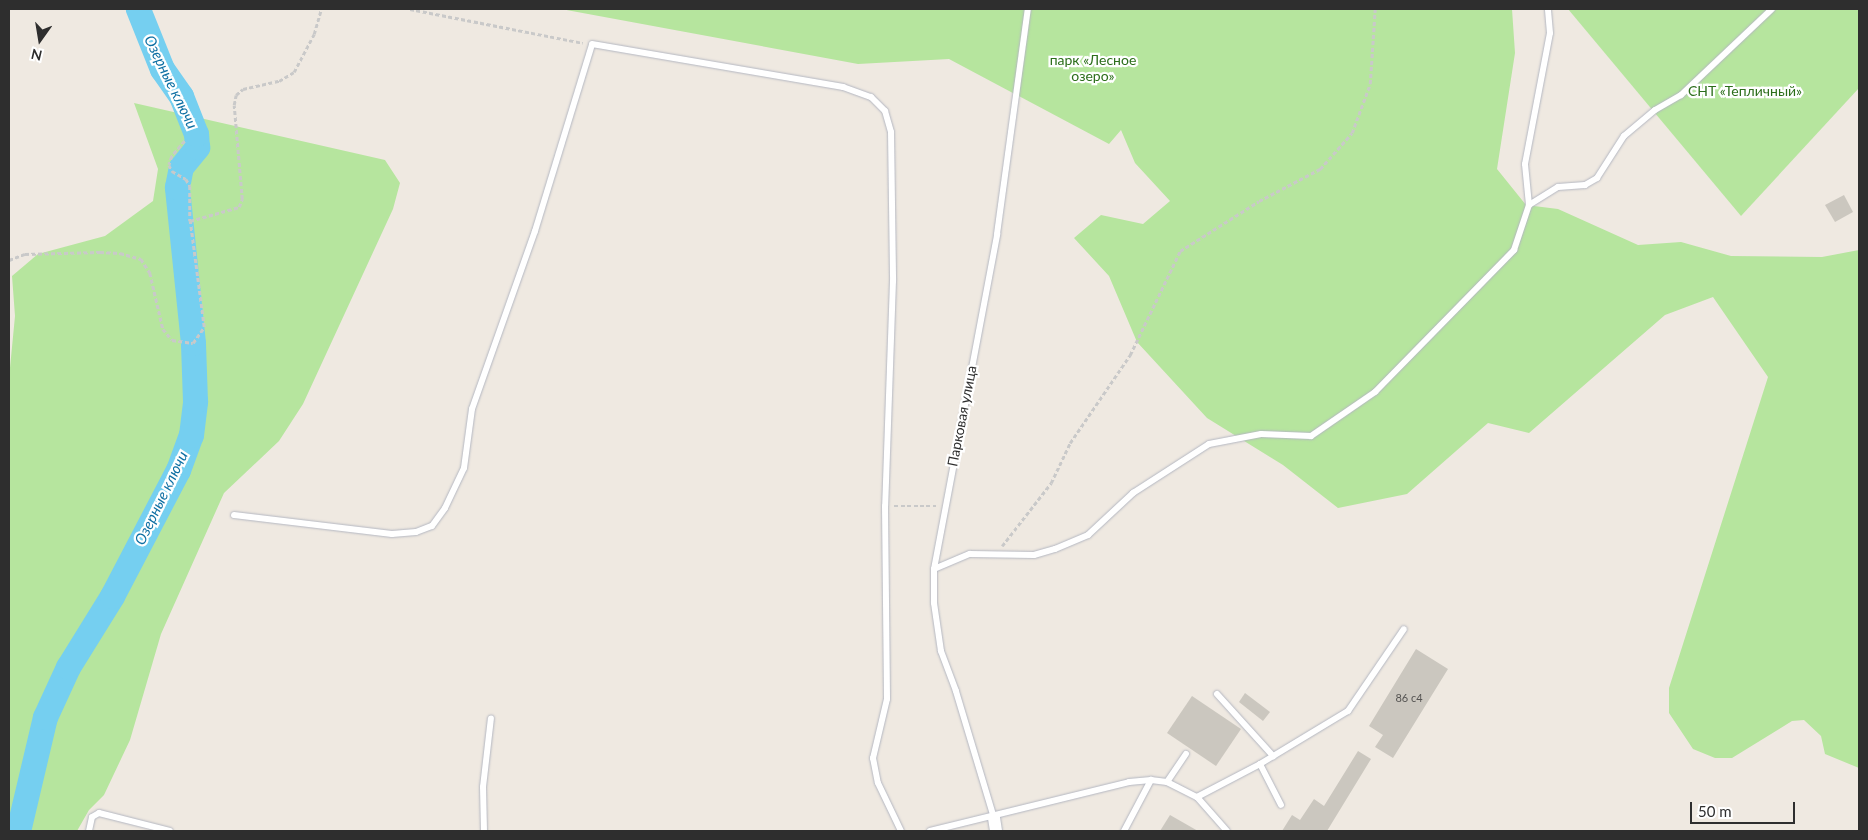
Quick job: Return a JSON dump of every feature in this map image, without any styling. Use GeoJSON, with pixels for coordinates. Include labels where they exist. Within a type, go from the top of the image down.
{"type":"FeatureCollection","features":[{"type":"Feature","properties":{"kind":"street"},"geometry":{"type":"LineString","coordinates":[[994,818],[996,831]]}},
{"type":"Feature","properties":{"kind":"lane","name":"Парковая улица"},"geometry":{"type":"LineString","coordinates":[[994,818],[956,691],[941,651],[934,603],[934,569],[944,506],[997,234],[1028,9]]}},
{"type":"Feature","properties":{"kind":"lane"},"geometry":{"type":"LineString","coordinates":[[934,569],[970,554],[1034,555],[1088,536],[1132,493],[1210,444],[1261,434],[1311,436],[1332,424],[1375,392],[1501,266],[1514,250],[1529,205],[1525,164],[1550,33],[1548,9]]}},
{"type":"Feature","properties":{"kind":"lane"},"geometry":{"type":"LineString","coordinates":[[1529,205],[1558,187],[1585,185],[1597,178],[1624,136],[1655,110],[1681,95],[1772,9]]}},
{"type":"Feature","properties":{"kind":"lane"},"geometry":{"type":"LineString","coordinates":[[234,515],[392,534],[416,532],[432,526],[445,508],[464,468],[472,410],[535,231],[592,44],[843,87],[870,97],[885,111],[891,132],[893,281],[885,506],[888,699],[873,758],[878,783],[901,831]]}},
{"type":"Feature","properties":{"kind":"lane"},"geometry":{"type":"LineString","coordinates":[[1197,797],[1260,764],[1348,711],[1404,629]]}},
{"type":"Feature","properties":{"kind":"lane"},"geometry":{"type":"LineString","coordinates":[[1217,694],[1273,756]]}},
{"type":"Feature","properties":{"kind":"lane"},"geometry":{"type":"LineString","coordinates":[[484,831],[483,787],[491,718]]}},
{"type":"Feature","properties":{"kind":"lane"},"geometry":{"type":"LineString","coordinates":[[1167,782],[1186,754]]}},
{"type":"Feature","properties":{"kind":"lane"},"geometry":{"type":"LineString","coordinates":[[1260,764],[1281,805]]}},
{"type":"Feature","properties":{"kind":"lane"},"geometry":{"type":"LineString","coordinates":[[1124,831],[1151,780]]}},
{"type":"Feature","properties":{"kind":"lane"},"geometry":{"type":"LineString","coordinates":[[930,831],[994,818],[1129,782],[1151,780],[1167,782],[1197,797],[1227,831]]}},
{"type":"Feature","properties":{"kind":"lane"},"geometry":{"type":"LineString","coordinates":[[89,831],[92,817],[99,813],[170,831]]}},
{"type":"Feature","properties":{"kind":"path"},"geometry":{"type":"LineString","coordinates":[[190,221],[239,208],[242,199],[234,105],[236,95],[243,89],[279,81],[294,72],[314,34],[321,9]]}},
{"type":"Feature","properties":{"kind":"path"},"geometry":{"type":"LineString","coordinates":[[410,9],[592,44]]}},
{"type":"Feature","properties":{"kind":"path"},"geometry":{"type":"LineString","coordinates":[[996,554],[1051,483],[1070,443],[1130,355],[1180,251],[1259,202],[1320,169],[1352,133],[1370,84],[1375,9]]}},
{"type":"Feature","properties":{"kind":"path"},"geometry":{"type":"LineString","coordinates":[[9,260],[25,254],[100,252],[120,253],[141,259],[150,273],[163,329],[172,340],[194,343],[204,327],[190,221],[190,186],[186,179],[172,172],[169,165],[172,156],[185,141]]}},
{"type":"Feature","properties":{"kind":"path"},"geometry":{"type":"LineString","coordinates":[[885,506],[944,506]]}},
{"type":"Feature","properties":{"kind":"green space","name":"парк «Лесное озеро»"},"geometry":{"type":"Polygon","coordinates":[[[561,9],[1512,9],[1515,53],[1497,169],[1526,205],[1558,209],[1638,245],[1681,242],[1731,256],[1822,257],[1859,250],[1859,768],[1825,754],[1821,736],[1804,720],[1792,721],[1732,758],[1715,758],[1693,749],[1669,713],[1669,688],[1768,377],[1713,297],[1665,315],[1529,433],[1488,423],[1407,494],[1338,508],[1283,465],[1207,418],[1137,342],[1109,276],[1074,238],[1101,215],[1143,224],[1170,201],[1135,163],[1121,130],[1109,144],[949,59],[858,64],[561,9]]]}},
{"type":"Feature","properties":{"kind":"green space","name":"СНТ «Тепличный»"},"geometry":{"type":"Polygon","coordinates":[[[1568,9],[1859,9],[1859,88],[1741,216],[1568,9]]]}},
{"type":"Feature","properties":{"kind":"green space"},"geometry":{"type":"Polygon","coordinates":[[[134,103],[385,160],[400,183],[393,209],[303,404],[279,441],[224,493],[161,634],[130,740],[104,795],[89,810],[77,831],[9,831],[9,378],[15,316],[12,276],[38,254],[105,236],[153,201],[158,169],[134,103]]]}},
{"type":"Feature","properties":{"kind":"building"},"geometry":{"type":"Polygon","coordinates":[[[1844,195],[1853,212],[1835,222],[1825,205],[1844,195]]]}},
{"type":"Feature","properties":{"kind":"building"},"geometry":{"type":"Polygon","coordinates":[[[1416,649],[1448,669],[1393,758],[1375,747],[1383,735],[1369,726],[1416,649]]]}},
{"type":"Feature","properties":{"kind":"building"},"geometry":{"type":"Polygon","coordinates":[[[1245,693],[1270,712],[1263,721],[1239,702],[1245,693]]]}},
{"type":"Feature","properties":{"kind":"building"},"geometry":{"type":"Polygon","coordinates":[[[1192,696],[1241,729],[1216,766],[1167,733],[1192,696]]]}},
{"type":"Feature","properties":{"kind":"building"},"geometry":{"type":"Polygon","coordinates":[[[1358,751],[1371,759],[1327,831],[1282,831],[1292,815],[1300,820],[1314,799],[1324,806],[1358,751]]]}},
{"type":"Feature","properties":{"kind":"building"},"geometry":{"type":"Polygon","coordinates":[[[1170,815],[1198,831],[1160,831],[1170,815]]]}},
{"type":"Feature","properties":{"kind":"waterway","name":"Озерные ключи"},"geometry":{"type":"LineString","coordinates":[[18,831],[45,717],[68,667],[112,596],[178,470],[191,435],[195,401],[193,343],[177,187],[181,167],[197,147],[196,134],[181,96],[162,69],[138,9]]}}]}
